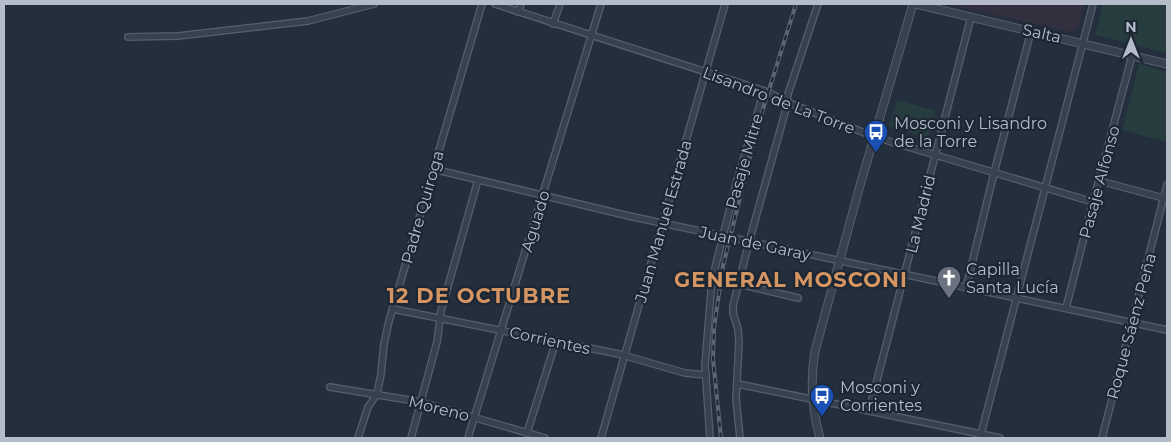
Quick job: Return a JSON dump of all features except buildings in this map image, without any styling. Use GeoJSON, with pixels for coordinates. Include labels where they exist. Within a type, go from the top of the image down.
{"type":"FeatureCollection","features":[{"type":"Feature","properties":{"kind":"street"},"geometry":{"type":"LineString","coordinates":[[128,37],[178,36],[308,21],[374,4]]}},
{"type":"Feature","properties":{"kind":"street","name":"Padre Quiroga"},"geometry":{"type":"LineString","coordinates":[[358,438],[368,407],[376,394],[381,374],[384,344],[393,309],[482,4]]}},
{"type":"Feature","properties":{"kind":"street","name":"Lisandro de La Torre"},"geometry":{"type":"LineString","coordinates":[[495,4],[764,92],[875,137],[1093,202]]}},
{"type":"Feature","properties":{"kind":"street"},"geometry":{"type":"LineString","coordinates":[[518,12],[521,4]]}},
{"type":"Feature","properties":{"kind":"street"},"geometry":{"type":"LineString","coordinates":[[553,24],[560,4]]}},
{"type":"Feature","properties":{"kind":"street","name":"Aguado"},"geometry":{"type":"LineString","coordinates":[[468,438],[601,4]]}},
{"type":"Feature","properties":{"kind":"street","name":"Juan Manuel Estrada"},"geometry":{"type":"LineString","coordinates":[[602,438],[725,4]]}},
{"type":"Feature","properties":{"kind":"street"},"geometry":{"type":"LineString","coordinates":[[740,438],[736,399],[739,342],[738,329],[733,313],[749,242],[787,102],[818,4]]}},
{"type":"Feature","properties":{"kind":"street"},"geometry":{"type":"LineString","coordinates":[[820,438],[813,399],[812,368],[815,351],[875,137],[915,4]]}},
{"type":"Feature","properties":{"kind":"street","name":"Salta"},"geometry":{"type":"LineString","coordinates":[[915,4],[1167,64]]}},
{"type":"Feature","properties":{"kind":"street"},"geometry":{"type":"LineString","coordinates":[[980,436],[1093,4]]}},
{"type":"Feature","properties":{"kind":"street","name":"La Madrid"},"geometry":{"type":"LineString","coordinates":[[869,411],[971,17]]}},
{"type":"Feature","properties":{"kind":"street"},"geometry":{"type":"LineString","coordinates":[[966,288],[1031,31]]}},
{"type":"Feature","properties":{"kind":"street","name":"Pasaje Alfonso"},"geometry":{"type":"LineString","coordinates":[[1066,308],[1132,56]]}},
{"type":"Feature","properties":{"kind":"street","name":"Pasaje Mitre"},"geometry":{"type":"LineString","coordinates":[[710,438],[706,376],[710,294],[723,236],[764,92]]}},
{"type":"Feature","properties":{"kind":"street","name":"Juan de Garay"},"geometry":{"type":"LineString","coordinates":[[433,169],[662,223],[1167,330]]}},
{"type":"Feature","properties":{"kind":"street"},"geometry":{"type":"LineString","coordinates":[[411,438],[437,342],[441,311],[478,180]]}},
{"type":"Feature","properties":{"kind":"street"},"geometry":{"type":"LineString","coordinates":[[1100,181],[1166,198]]}},
{"type":"Feature","properties":{"kind":"street","name":"Roque Sáenz Peña"},"geometry":{"type":"LineString","coordinates":[[1102,438],[1166,198],[1167,185]]}},
{"type":"Feature","properties":{"kind":"street"},"geometry":{"type":"LineString","coordinates":[[739,284],[798,298]]}},
{"type":"Feature","properties":{"kind":"street","name":"Corrientes"},"geometry":{"type":"LineString","coordinates":[[393,309],[501,329],[626,356],[706,376]]}},
{"type":"Feature","properties":{"kind":"street"},"geometry":{"type":"LineString","coordinates":[[527,433],[556,341]]}},
{"type":"Feature","properties":{"kind":"street"},"geometry":{"type":"LineString","coordinates":[[738,384],[980,436],[1000,438]]}},
{"type":"Feature","properties":{"kind":"street","name":"Moreno"},"geometry":{"type":"LineString","coordinates":[[330,387],[421,402],[545,438]]}},
{"type":"Feature","properties":{"kind":"shaded area"},"geometry":{"type":"Polygon","coordinates":[[[945,4],[1085,4],[1077,30],[1072,32],[945,4]]]}},
{"type":"Feature","properties":{"kind":"green space"},"geometry":{"type":"Polygon","coordinates":[[[1103,4],[1167,4],[1167,53],[1095,35],[1103,4]]]}},
{"type":"Feature","properties":{"kind":"green space"},"geometry":{"type":"Polygon","coordinates":[[[1139,64],[1167,72],[1166,142],[1122,130],[1139,64]]]}},
{"type":"Feature","properties":{"kind":"green space"},"geometry":{"type":"Polygon","coordinates":[[[897,100],[936,111],[928,138],[889,126],[897,100]]]}},
{"type":"Feature","properties":{"kind":"railway"},"geometry":{"type":"LineString","coordinates":[[721,438],[713,359],[714,328],[723,266],[758,125],[796,4]]}},
{"type":"Feature","properties":{"kind":"place","name":"Mosconi y Lisandro de la Torre"},"geometry":{"type":"Point","coordinates":[876,153]}},
{"type":"Feature","properties":{"kind":"place","name":"Capilla Santa Lucía"},"geometry":{"type":"Point","coordinates":[949,299]}},
{"type":"Feature","properties":{"kind":"place","name":"Mosconi y Corrientes"},"geometry":{"type":"Point","coordinates":[822,417]}},
{"type":"Feature","properties":{"kind":"district","name":"GENERAL MOSCONI"},"geometry":{"type":"Point","coordinates":[791,280]}},
{"type":"Feature","properties":{"kind":"district","name":"12 DE OCTUBRE"},"geometry":{"type":"Point","coordinates":[479,296]}}]}
